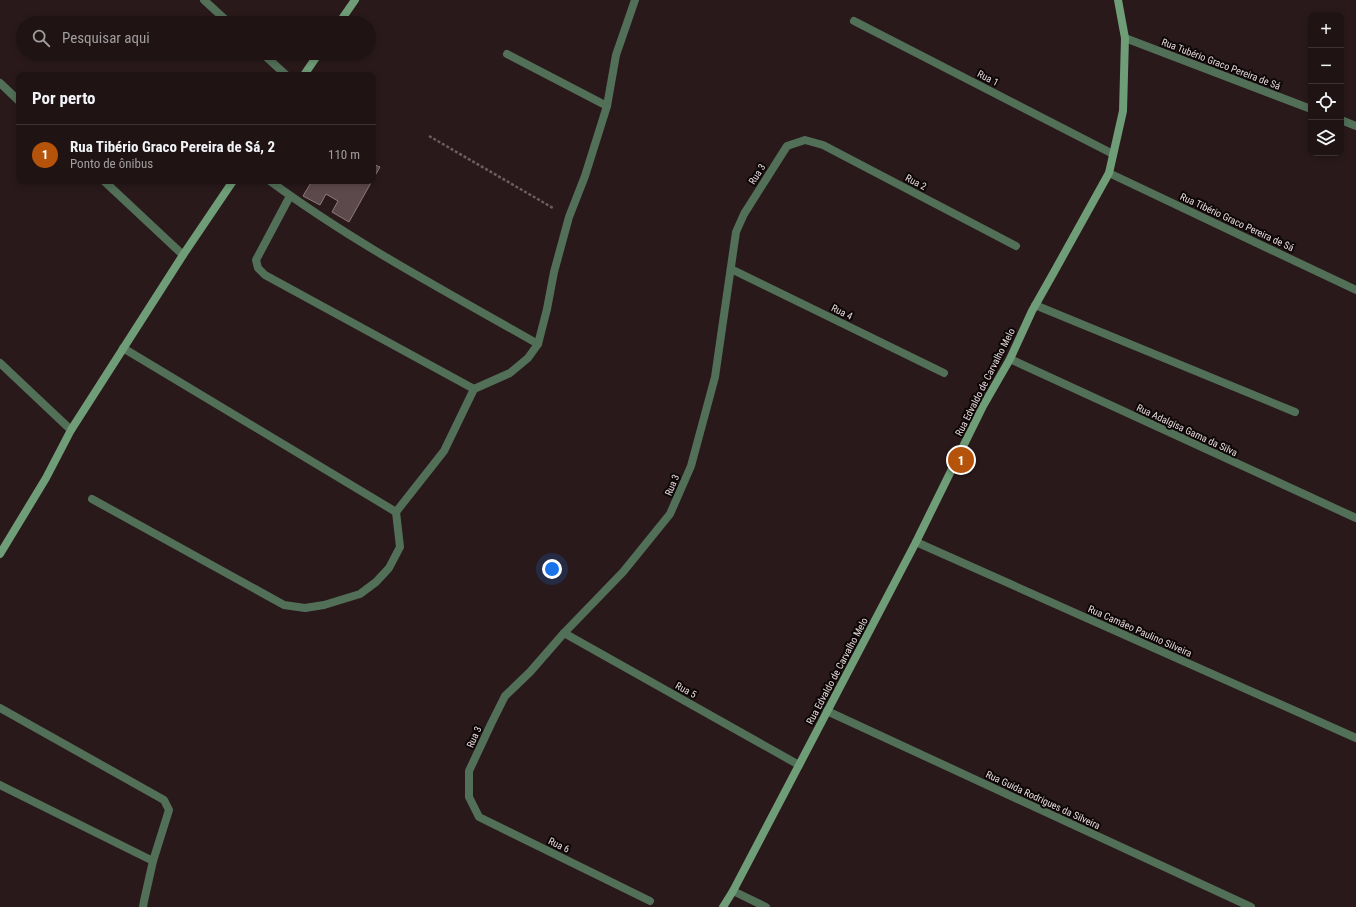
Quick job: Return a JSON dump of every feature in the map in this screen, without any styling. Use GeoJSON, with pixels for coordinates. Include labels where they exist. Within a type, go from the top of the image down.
{"type":"FeatureCollection","features":[{"type":"Feature","properties":{"kind":"street"},"geometry":{"type":"LineString","coordinates":[[204,0],[221,16]]}},
{"type":"Feature","properties":{"kind":"street"},"geometry":{"type":"LineString","coordinates":[[344,16],[355,0]]}},
{"type":"Feature","properties":{"kind":"street"},"geometry":{"type":"LineString","coordinates":[[92,499],[284,605],[305,608],[324,605],[360,594],[376,582],[389,568],[400,547],[396,512],[444,451],[474,389],[510,373],[528,358],[538,344],[568,217],[585,176],[607,106],[616,55],[635,0]]}},
{"type":"Feature","properties":{"kind":"street","name":"Rua Edvaldo de Carvalho Melo"},"geometry":{"type":"LineString","coordinates":[[723,907],[733,891],[916,542],[983,406],[1010,359],[1035,305],[1108,173],[1123,111],[1125,38],[1118,0]]}},
{"type":"Feature","properties":{"kind":"street","name":"Rua 1"},"geometry":{"type":"LineString","coordinates":[[854,21],[1113,154]]}},
{"type":"Feature","properties":{"kind":"street","name":"Rua Tubério Graco Pereira de Sá"},"geometry":{"type":"LineString","coordinates":[[1125,38],[1308,108]]}},
{"type":"Feature","properties":{"kind":"street"},"geometry":{"type":"LineString","coordinates":[[507,54],[607,106]]}},
{"type":"Feature","properties":{"kind":"street"},"geometry":{"type":"LineString","coordinates":[[270,60],[283,72]]}},
{"type":"Feature","properties":{"kind":"street"},"geometry":{"type":"LineString","coordinates":[[306,72],[314,60]]}},
{"type":"Feature","properties":{"kind":"street"},"geometry":{"type":"LineString","coordinates":[[0,83],[16,98]]}},
{"type":"Feature","properties":{"kind":"street"},"geometry":{"type":"LineString","coordinates":[[1344,121],[1356,126]]}},
{"type":"Feature","properties":{"kind":"street","name":"Rua 2"},"geometry":{"type":"LineString","coordinates":[[805,140],[823,145],[1016,246]]}},
{"type":"Feature","properties":{"kind":"street","name":"Rua 3"},"geometry":{"type":"LineString","coordinates":[[469,797],[470,771],[505,696],[530,672],[564,633],[623,572],[670,514],[691,466],[715,377],[736,232],[744,214],[787,146],[805,140]]}},
{"type":"Feature","properties":{"kind":"street","name":"Rua Tibério Graco Pereira de Sá"},"geometry":{"type":"LineString","coordinates":[[1108,173],[1356,290]]}},
{"type":"Feature","properties":{"kind":"street"},"geometry":{"type":"LineString","coordinates":[[107,184],[183,255]]}},
{"type":"Feature","properties":{"kind":"street"},"geometry":{"type":"LineString","coordinates":[[0,554],[46,478],[71,430],[183,255],[231,184]]}},
{"type":"Feature","properties":{"kind":"street"},"geometry":{"type":"LineString","coordinates":[[274,184],[360,242],[538,344]]}},
{"type":"Feature","properties":{"kind":"street"},"geometry":{"type":"LineString","coordinates":[[290,196],[256,260],[258,268],[265,275],[474,389]]}},
{"type":"Feature","properties":{"kind":"street","name":"Rua 4"},"geometry":{"type":"LineString","coordinates":[[731,269],[944,373]]}},
{"type":"Feature","properties":{"kind":"street"},"geometry":{"type":"LineString","coordinates":[[1035,305],[1295,412]]}},
{"type":"Feature","properties":{"kind":"street"},"geometry":{"type":"LineString","coordinates":[[123,348],[396,512]]}},
{"type":"Feature","properties":{"kind":"street","name":"Rua Adalgisa Gama da Silva"},"geometry":{"type":"LineString","coordinates":[[1010,359],[1356,518]]}},
{"type":"Feature","properties":{"kind":"street"},"geometry":{"type":"LineString","coordinates":[[0,363],[71,430]]}},
{"type":"Feature","properties":{"kind":"street","name":"Rua Camãeo Paulino Silveira"},"geometry":{"type":"LineString","coordinates":[[916,542],[1356,738]]}},
{"type":"Feature","properties":{"kind":"street","name":"Rua 5"},"geometry":{"type":"LineString","coordinates":[[564,633],[799,765]]}},
{"type":"Feature","properties":{"kind":"street"},"geometry":{"type":"LineString","coordinates":[[0,708],[164,800],[169,810],[153,861],[143,907]]}},
{"type":"Feature","properties":{"kind":"street","name":"Rua Guida Rodrigues da Silveira"},"geometry":{"type":"LineString","coordinates":[[828,711],[1251,907]]}},
{"type":"Feature","properties":{"kind":"street"},"geometry":{"type":"LineString","coordinates":[[0,785],[153,861]]}},
{"type":"Feature","properties":{"kind":"street","name":"Rua 6"},"geometry":{"type":"LineString","coordinates":[[469,797],[479,817],[650,901]]}},
{"type":"Feature","properties":{"kind":"street"},"geometry":{"type":"LineString","coordinates":[[733,891],[766,907]]}},
{"type":"Feature","properties":{"kind":"path"},"geometry":{"type":"LineString","coordinates":[[429,136],[568,217]]}},
{"type":"Feature","properties":{"kind":"building"},"geometry":{"type":"Polygon","coordinates":[[[376,165],[380,167],[376,174],[376,165]]]}},
{"type":"Feature","properties":{"kind":"building"},"geometry":{"type":"Polygon","coordinates":[[[310,184],[370,184],[349,222],[332,212],[338,201],[326,194],[320,205],[303,196],[310,184]]]}},
{"type":"Feature","properties":{"kind":"place","name":"Rua Tibério Graco Pereira de Sá, 2"},"geometry":{"type":"Point","coordinates":[961,460]}}]}
